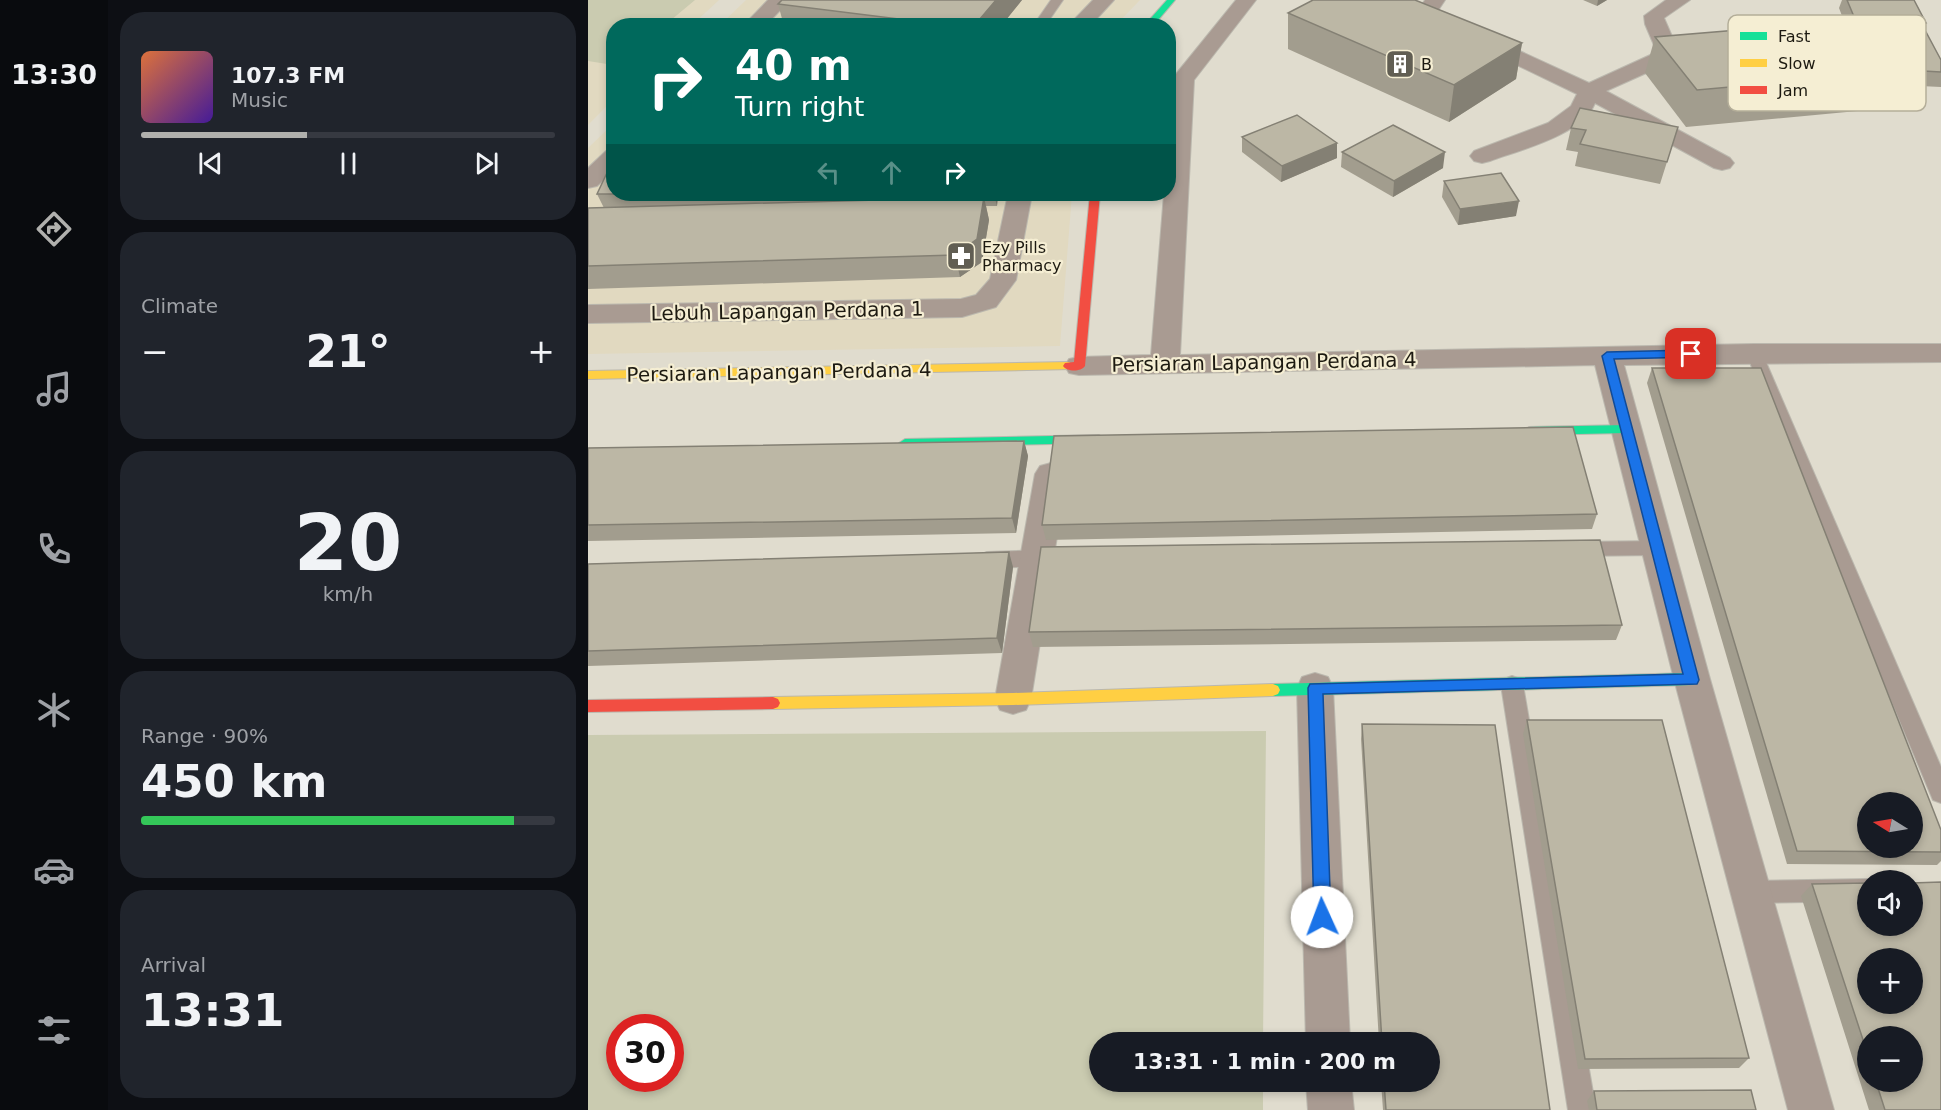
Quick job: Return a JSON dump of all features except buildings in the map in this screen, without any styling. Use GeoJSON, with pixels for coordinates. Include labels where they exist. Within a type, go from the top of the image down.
{"type":"FeatureCollection","features":[{"type":"Feature","properties":{"kind":"street"},"geometry":{"type":"LineString","coordinates":[[761,18],[780,0]]}},
{"type":"Feature","properties":{"kind":"street"},"geometry":{"type":"LineString","coordinates":[[1086,18],[1104,0]]}},
{"type":"Feature","properties":{"kind":"street"},"geometry":{"type":"LineString","coordinates":[[1155,18],[1171,0]]}},
{"type":"Feature","properties":{"kind":"street"},"geometry":{"type":"LineString","coordinates":[[1176,190],[1183,79],[1246,0]]}},
{"type":"Feature","properties":{"kind":"street"},"geometry":{"type":"LineString","coordinates":[[1669,55],[1654,24],[1654,16],[1680,0]]}},
{"type":"Feature","properties":{"kind":"street"},"geometry":{"type":"LineString","coordinates":[[1403,5],[1431,7],[1453,27],[1588,91],[1722,163]]}},
{"type":"Feature","properties":{"kind":"street"},"geometry":{"type":"LineString","coordinates":[[1482,156],[1556,128],[1581,110],[1588,91],[1669,55],[1704,53]]}},
{"type":"Feature","properties":{"kind":"street"},"geometry":{"type":"LineString","coordinates":[[588,181],[606,164]]}},
{"type":"Feature","properties":{"kind":"street","name":"Lebuh Lapangan Perdana 1"},"geometry":{"type":"LineString","coordinates":[[588,314],[962,308],[986,301],[1003,280],[1019,201]]}},
{"type":"Feature","properties":{"kind":"street"},"geometry":{"type":"LineString","coordinates":[[1079,366],[1094,201]]}},
{"type":"Feature","properties":{"kind":"street"},"geometry":{"type":"LineString","coordinates":[[1165,364],[1175,201]]}},
{"type":"Feature","properties":{"kind":"street","name":"Persiaran Lapangan Perdana 4"},"geometry":{"type":"LineString","coordinates":[[588,375],[1754,353],[1941,353]]}},
{"type":"Feature","properties":{"kind":"street"},"geometry":{"type":"LineString","coordinates":[[1607,356],[1692,680],[1811,1110]]}},
{"type":"Feature","properties":{"kind":"street"},"geometry":{"type":"LineString","coordinates":[[1520,431],[1627,429]]}},
{"type":"Feature","properties":{"kind":"street"},"geometry":{"type":"LineString","coordinates":[[893,443],[1116,439]]}},
{"type":"Feature","properties":{"kind":"street"},"geometry":{"type":"LineString","coordinates":[[1012,699],[1048,558],[1057,440]]}},
{"type":"Feature","properties":{"kind":"street"},"geometry":{"type":"LineString","coordinates":[[588,706],[1012,699],[1315,688],[1692,680]]}},
{"type":"Feature","properties":{"kind":"street"},"geometry":{"type":"LineString","coordinates":[[1315,688],[1328,1032]]}},
{"type":"Feature","properties":{"kind":"street"},"geometry":{"type":"LineString","coordinates":[[1330,1092],[1331,1110]]}},
{"type":"Feature","properties":{"kind":"lane"},"geometry":{"type":"LineString","coordinates":[[1045,18],[1057,0]]}},
{"type":"Feature","properties":{"kind":"lane"},"geometry":{"type":"LineString","coordinates":[[1754,353],[1941,793]]}},
{"type":"Feature","properties":{"kind":"lane"},"geometry":{"type":"LineString","coordinates":[[1562,549],[1657,548]]}},
{"type":"Feature","properties":{"kind":"lane"},"geometry":{"type":"LineString","coordinates":[[966,560],[1048,558]]}},
{"type":"Feature","properties":{"kind":"lane"},"geometry":{"type":"LineString","coordinates":[[1512,685],[1582,1110]]}},
{"type":"Feature","properties":{"kind":"lane"},"geometry":{"type":"LineString","coordinates":[[1750,892],[1857,890]]}},
{"type":"Feature","properties":{"kind":"shaded area"},"geometry":{"type":"Polygon","coordinates":[[[588,0],[719,0],[700,18],[606,18],[606,107],[588,125],[588,0]]]}},
{"type":"Feature","properties":{"kind":"shaded area"},"geometry":{"type":"Polygon","coordinates":[[[746,0],[1140,0],[1123,18],[727,18],[746,0]]]}},
{"type":"Feature","properties":{"kind":"shaded area"},"geometry":{"type":"Polygon","coordinates":[[[606,131],[606,201],[1071,201],[1060,346],[588,354],[588,148],[606,131]]]}},
{"type":"Feature","properties":{"kind":"green space"},"geometry":{"type":"Polygon","coordinates":[[[588,0],[695,0],[673,18],[606,18],[606,64],[588,61],[588,0]]]}},
{"type":"Feature","properties":{"kind":"green space"},"geometry":{"type":"Polygon","coordinates":[[[1266,731],[1263,1032],[1089,1032],[1089,1092],[1263,1092],[1263,1110],[588,1110],[588,735],[1266,731]]]}},
{"type":"Feature","properties":{"kind":"traffic: fast"},"geometry":{"type":"LineString","coordinates":[[1155,18],[1171,0]]}},
{"type":"Feature","properties":{"kind":"traffic: fast"},"geometry":{"type":"LineString","coordinates":[[1529,431],[1627,429]]}},
{"type":"Feature","properties":{"kind":"traffic: fast"},"geometry":{"type":"LineString","coordinates":[[905,443],[1099,439]]}},
{"type":"Feature","properties":{"kind":"traffic: fast"},"geometry":{"type":"LineString","coordinates":[[1273,690],[1692,679]]}},
{"type":"Feature","properties":{"kind":"traffic: slow"},"geometry":{"type":"LineString","coordinates":[[588,375],[1069,366]]}},
{"type":"Feature","properties":{"kind":"traffic: slow"},"geometry":{"type":"LineString","coordinates":[[773,703],[1013,699],[1273,690]]}},
{"type":"Feature","properties":{"kind":"traffic: jam"},"geometry":{"type":"LineString","coordinates":[[1069,366],[1079,366],[1094,201]]}},
{"type":"Feature","properties":{"kind":"traffic: jam"},"geometry":{"type":"LineString","coordinates":[[588,706],[773,703]]}},
{"type":"Feature","properties":{"kind":"place","name":"B"},"geometry":{"type":"Point","coordinates":[1400,64]}},
{"type":"Feature","properties":{"kind":"place","name":"Ezy Pills Pharmacy"},"geometry":{"type":"Point","coordinates":[961,256]}},
{"type":"Feature","properties":{"kind":"route"},"geometry":{"type":"LineString","coordinates":[[1322,917],[1315,688],[1692,680],[1607,356],[1691,354]]}}]}
